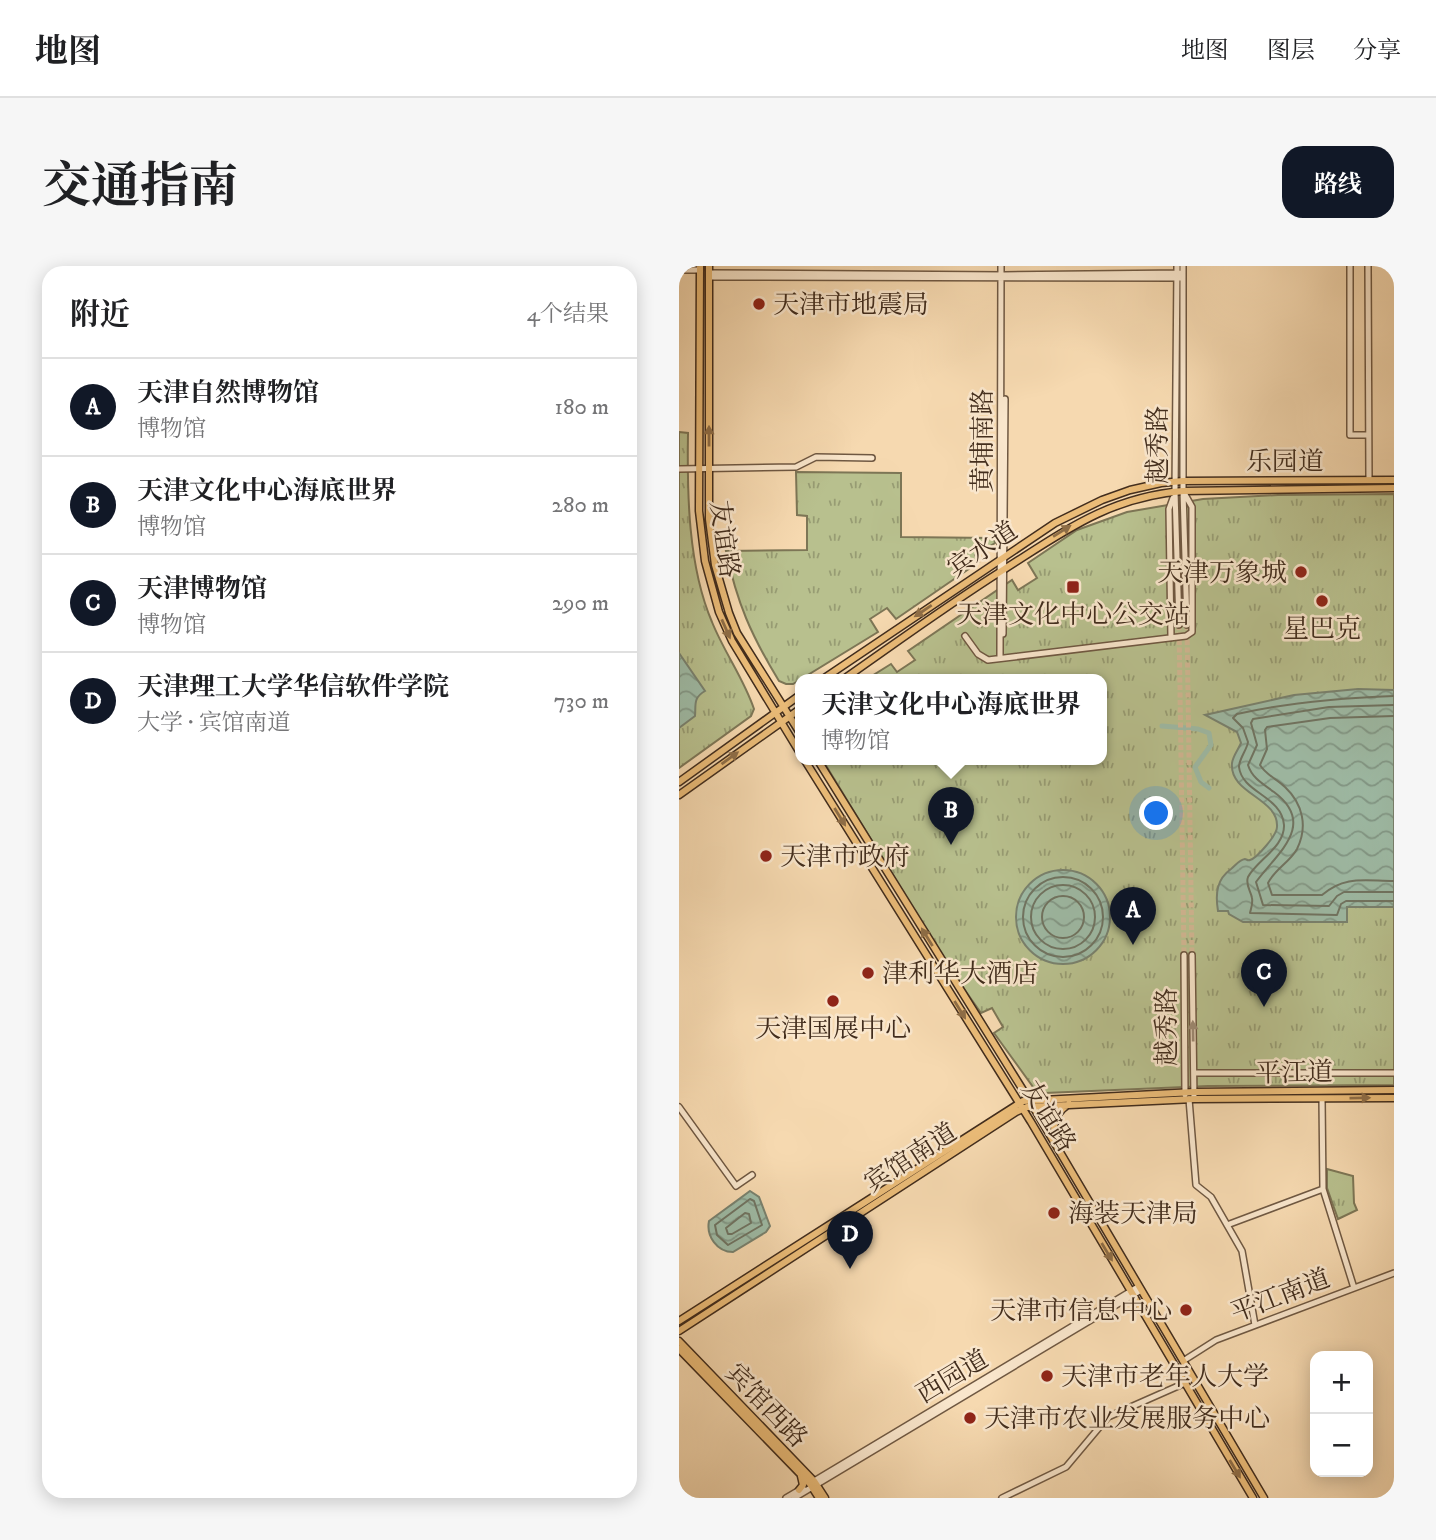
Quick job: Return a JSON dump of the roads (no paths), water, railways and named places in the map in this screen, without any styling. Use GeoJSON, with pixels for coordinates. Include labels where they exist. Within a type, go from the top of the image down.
{"type":"FeatureCollection","features":[{"type":"Feature","properties":{"kind":"main road","name":"友谊路"},"geometry":{"type":"LineString","coordinates":[[700,268],[700,527],[705,561],[719,612],[731,641],[795,745]]}},
{"type":"Feature","properties":{"kind":"main road","name":"友谊路"},"geometry":{"type":"LineString","coordinates":[[709,272],[710,535],[715,565],[729,613],[748,652],[795,724]]}},
{"type":"Feature","properties":{"kind":"main road","name":"乐园道"},"geometry":{"type":"LineString","coordinates":[[1179,491],[1369,484],[1394,480]]}},
{"type":"Feature","properties":{"kind":"main road","name":"乐园道"},"geometry":{"type":"LineString","coordinates":[[1179,481],[1369,484],[1394,488]]}},
{"type":"Feature","properties":{"kind":"main road","name":"宾水道"},"geometry":{"type":"LineString","coordinates":[[831,674],[1055,523],[1092,504],[1130,490],[1179,481]]}},
{"type":"Feature","properties":{"kind":"main road","name":"宾水道"},"geometry":{"type":"LineString","coordinates":[[851,674],[1002,570],[1088,517],[1130,502],[1179,491]]}},
{"type":"Feature","properties":{"kind":"main road"},"geometry":{"type":"LineString","coordinates":[[679,782],[795,699]]}},
{"type":"Feature","properties":{"kind":"main road"},"geometry":{"type":"LineString","coordinates":[[679,795],[795,712]]}},
{"type":"Feature","properties":{"kind":"main road","name":"友谊路"},"geometry":{"type":"LineString","coordinates":[[808,765],[1020,1106],[1253,1498]]}},
{"type":"Feature","properties":{"kind":"main road","name":"友谊路"},"geometry":{"type":"LineString","coordinates":[[821,765],[1030,1103],[1264,1498]]}},
{"type":"Feature","properties":{"kind":"main road","name":"平江道"},"geometry":{"type":"LineString","coordinates":[[1190,1096],[1394,1090]]}},
{"type":"Feature","properties":{"kind":"main road"},"geometry":{"type":"LineString","coordinates":[[1030,1103],[1071,1104],[1190,1096]]}},
{"type":"Feature","properties":{"kind":"main road"},"geometry":{"type":"LineString","coordinates":[[1020,1106],[1030,1103],[1190,1096]]}},
{"type":"Feature","properties":{"kind":"main road","name":"平江道"},"geometry":{"type":"LineString","coordinates":[[1190,1096],[1394,1098]]}},
{"type":"Feature","properties":{"kind":"main road"},"geometry":{"type":"LineString","coordinates":[[1063,1159],[1053,1126],[1060,1111],[1071,1104]]}},
{"type":"Feature","properties":{"kind":"main road","name":"宾馆南道"},"geometry":{"type":"LineString","coordinates":[[679,1321],[1020,1106]]}},
{"type":"Feature","properties":{"kind":"main road","name":"宾馆南道"},"geometry":{"type":"LineString","coordinates":[[679,1331],[1020,1106]]}},
{"type":"Feature","properties":{"kind":"main road","name":"宾馆西路"},"geometry":{"type":"LineString","coordinates":[[679,1341],[825,1498]]}},
{"type":"Feature","properties":{"kind":"main road","name":"宾馆西路"},"geometry":{"type":"LineString","coordinates":[[679,1349],[802,1473]]}},
{"type":"Feature","properties":{"kind":"main road"},"geometry":{"type":"LineString","coordinates":[[798,1494],[803,1485],[802,1473]]}},
{"type":"Feature","properties":{"kind":"main road","name":"宾馆西路"},"geometry":{"type":"LineString","coordinates":[[812,1484],[819,1498]]}},
{"type":"Feature","properties":{"kind":"street","name":"黄埔南路"},"geometry":{"type":"LineString","coordinates":[[1002,657],[1003,266]]}},
{"type":"Feature","properties":{"kind":"street"},"geometry":{"type":"LineString","coordinates":[[709,272],[1003,277],[1180,272],[1189,266]]}},
{"type":"Feature","properties":{"kind":"street"},"geometry":{"type":"LineString","coordinates":[[1350,266],[1350,435],[1368,435]]}},
{"type":"Feature","properties":{"kind":"street"},"geometry":{"type":"LineString","coordinates":[[1368,266],[1369,484]]}},
{"type":"Feature","properties":{"kind":"street"},"geometry":{"type":"LineString","coordinates":[[679,270],[700,268]]}},
{"type":"Feature","properties":{"kind":"street","name":"越秀路"},"geometry":{"type":"LineString","coordinates":[[1179,625],[1180,272]]}},
{"type":"Feature","properties":{"kind":"street"},"geometry":{"type":"LineString","coordinates":[[679,468],[796,467],[816,457],[872,458]]}},
{"type":"Feature","properties":{"kind":"street"},"geometry":{"type":"LineString","coordinates":[[967,635],[981,657],[988,660],[1186,636],[1192,632],[1192,507],[1179,491],[1169,509],[1171,637]]}},
{"type":"Feature","properties":{"kind":"street","name":"越秀路"},"geometry":{"type":"LineString","coordinates":[[1179,491],[1187,625]]}},
{"type":"Feature","properties":{"kind":"street","name":"越秀路"},"geometry":{"type":"LineString","coordinates":[[1184,955],[1190,1096]]}},
{"type":"Feature","properties":{"kind":"street","name":"越秀路"},"geometry":{"type":"LineString","coordinates":[[1190,1096],[1194,1073],[1192,955]]}},
{"type":"Feature","properties":{"kind":"street"},"geometry":{"type":"LineString","coordinates":[[1194,1073],[1394,1073]]}},
{"type":"Feature","properties":{"kind":"street"},"geometry":{"type":"LineString","coordinates":[[1190,1096],[1196,1185],[1211,1197],[1242,1251],[1255,1325]]}},
{"type":"Feature","properties":{"kind":"street"},"geometry":{"type":"LineString","coordinates":[[1322,1099],[1323,1189],[1354,1288]]}},
{"type":"Feature","properties":{"kind":"street"},"geometry":{"type":"LineString","coordinates":[[679,1107],[736,1186],[752,1175]]}},
{"type":"Feature","properties":{"kind":"street"},"geometry":{"type":"LineString","coordinates":[[1227,1225],[1323,1189]]}},
{"type":"Feature","properties":{"kind":"street","name":"平江南道"},"geometry":{"type":"LineString","coordinates":[[1183,1361],[1216,1340],[1394,1273]]}},
{"type":"Feature","properties":{"kind":"street","name":"西园道"},"geometry":{"type":"LineString","coordinates":[[786,1498],[798,1494],[1139,1289]]}},
{"type":"Feature","properties":{"kind":"street"},"geometry":{"type":"LineString","coordinates":[[1002,1498],[1066,1467],[1108,1417],[1185,1383]]}},
{"type":"Feature","properties":{"kind":"water"},"geometry":{"type":"Polygon","coordinates":[[[679,653],[705,691],[697,699],[695,716],[679,728],[679,653]]]}},
{"type":"Feature","properties":{"kind":"water"},"geometry":{"type":"Polygon","coordinates":[[[1358,689],[1394,690],[1394,907],[1347,907],[1347,922],[1243,922],[1228,911],[1218,911],[1217,892],[1223,877],[1241,860],[1250,860],[1257,855],[1277,827],[1276,817],[1270,809],[1245,789],[1233,773],[1232,763],[1241,743],[1237,732],[1205,715],[1294,695],[1358,689]]]}},
{"type":"Feature","properties":{"kind":"water"},"geometry":{"type":"Polygon","coordinates":[[[1054,870],[1072,870],[1097,883],[1107,899],[1110,917],[1107,935],[1097,951],[1072,964],[1054,964],[1029,951],[1016,926],[1016,908],[1029,883],[1054,870]]]}},
{"type":"Feature","properties":{"kind":"water"},"geometry":{"type":"Polygon","coordinates":[[[750,1191],[759,1197],[770,1226],[766,1232],[733,1252],[722,1249],[711,1237],[709,1221],[750,1191]]]}},
{"type":"Feature","properties":{"kind":"waterway"},"geometry":{"type":"LineString","coordinates":[[1162,726],[1198,729],[1209,733],[1211,745],[1195,767],[1201,782],[1209,788]]}},
{"type":"Feature","properties":{"kind":"tunnel"},"geometry":{"type":"LineString","coordinates":[[1179,625],[1184,955]]}},
{"type":"Feature","properties":{"kind":"tunnel"},"geometry":{"type":"LineString","coordinates":[[1187,625],[1192,955]]}},
{"type":"Feature","properties":{"kind":"place","name":"天津市地震局"},"geometry":{"type":"Point","coordinates":[759,304]}},
{"type":"Feature","properties":{"kind":"place","name":"天津万象城"},"geometry":{"type":"Point","coordinates":[1301,572]}},
{"type":"Feature","properties":{"kind":"place","name":"天津文化中心公交站"},"geometry":{"type":"Point","coordinates":[1073,587]}},
{"type":"Feature","properties":{"kind":"place","name":"星巴克"},"geometry":{"type":"Point","coordinates":[1322,601]}},
{"type":"Feature","properties":{"kind":"place","name":"天津文化中心海底世界"},"geometry":{"type":"Point","coordinates":[951,845]}},
{"type":"Feature","properties":{"kind":"place","name":"天津市政府"},"geometry":{"type":"Point","coordinates":[766,856]}},
{"type":"Feature","properties":{"kind":"place","name":"天津自然博物馆"},"geometry":{"type":"Point","coordinates":[1133,945]}},
{"type":"Feature","properties":{"kind":"place","name":"津利华大酒店"},"geometry":{"type":"Point","coordinates":[868,973]}},
{"type":"Feature","properties":{"kind":"place","name":"天津国展中心"},"geometry":{"type":"Point","coordinates":[833,1001]}},
{"type":"Feature","properties":{"kind":"place","name":"天津博物馆"},"geometry":{"type":"Point","coordinates":[1264,1007]}},
{"type":"Feature","properties":{"kind":"place","name":"海装天津局"},"geometry":{"type":"Point","coordinates":[1054,1213]}},
{"type":"Feature","properties":{"kind":"place","name":"天津理工大学华信软件学院"},"geometry":{"type":"Point","coordinates":[850,1269]}},
{"type":"Feature","properties":{"kind":"place","name":"天津市信息中心"},"geometry":{"type":"Point","coordinates":[1186,1310]}},
{"type":"Feature","properties":{"kind":"place","name":"天津市老年人大学"},"geometry":{"type":"Point","coordinates":[1047,1376]}},
{"type":"Feature","properties":{"kind":"place","name":"天津市农业发展服务中心"},"geometry":{"type":"Point","coordinates":[970,1418]}}]}
